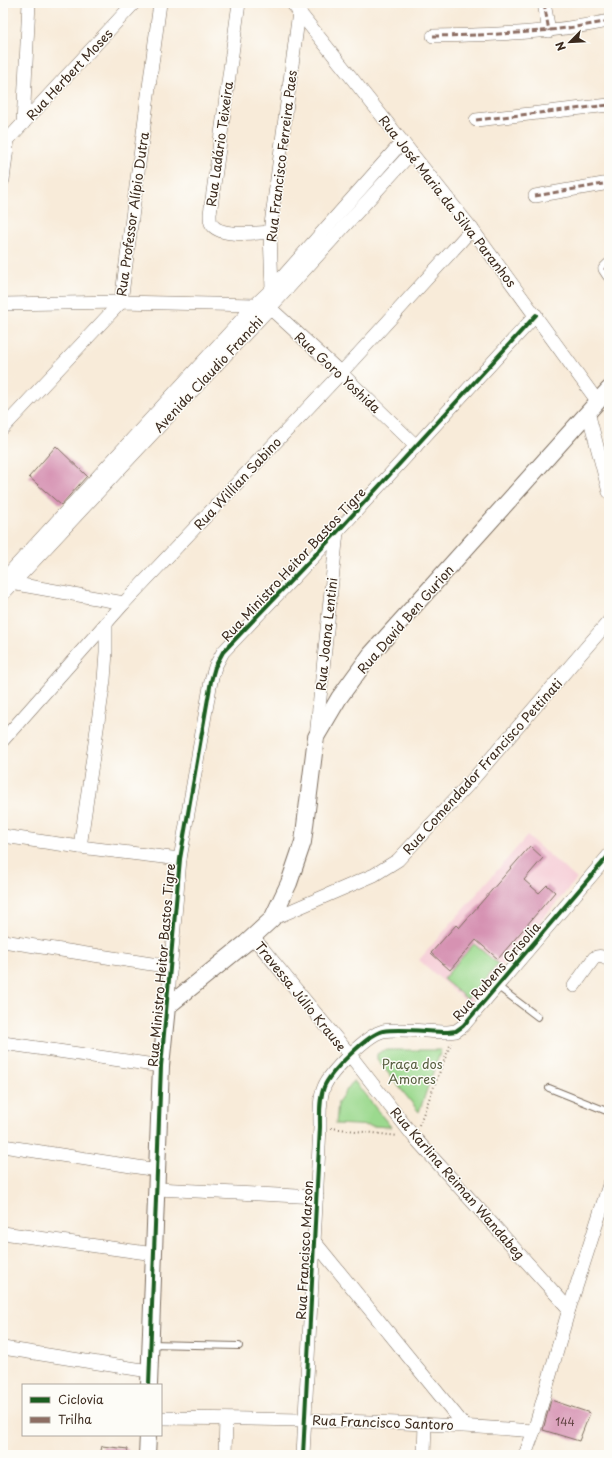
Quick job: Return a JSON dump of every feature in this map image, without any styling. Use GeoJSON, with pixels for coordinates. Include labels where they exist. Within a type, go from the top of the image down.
{"type":"FeatureCollection","features":[{"type":"Feature","properties":{"kind":"street"},"geometry":{"type":"LineString","coordinates":[[23,124],[29,3]]}},
{"type":"Feature","properties":{"kind":"street","name":"Rua Herbert Moses"},"geometry":{"type":"LineString","coordinates":[[6,142],[134,3]]}},
{"type":"Feature","properties":{"kind":"street","name":"Rua Professor Alípio Dutra"},"geometry":{"type":"LineString","coordinates":[[3,428],[121,302],[160,3]]}},
{"type":"Feature","properties":{"kind":"street","name":"Rua Ladário Teixeira"},"geometry":{"type":"LineString","coordinates":[[239,3],[210,214],[211,223],[216,229],[228,233],[270,232]]}},
{"type":"Feature","properties":{"kind":"street"},"geometry":{"type":"LineString","coordinates":[[544,3],[549,31]]}},
{"type":"Feature","properties":{"kind":"street","name":"Rua Francisco Ferreira Paes"},"geometry":{"type":"LineString","coordinates":[[276,294],[270,232],[296,7]]}},
{"type":"Feature","properties":{"kind":"street","name":"Rua José Maria da Silva Paranhos"},"geometry":{"type":"LineString","coordinates":[[296,7],[472,229],[536,315],[593,407]]}},
{"type":"Feature","properties":{"kind":"street"},"geometry":{"type":"LineString","coordinates":[[433,36],[549,31],[609,21]]}},
{"type":"Feature","properties":{"kind":"street"},"geometry":{"type":"LineString","coordinates":[[476,120],[609,105]]}},
{"type":"Feature","properties":{"kind":"street"},"geometry":{"type":"LineString","coordinates":[[3,180],[6,142]]}},
{"type":"Feature","properties":{"kind":"street","name":"Avenida Claudio Franchi"},"geometry":{"type":"LineString","coordinates":[[6,582],[270,308],[276,294],[402,142]]}},
{"type":"Feature","properties":{"kind":"street","name":"Avenida Claudio Franchi"},"geometry":{"type":"LineString","coordinates":[[3,594],[6,582],[255,305],[276,294],[411,153]]}},
{"type":"Feature","properties":{"kind":"street"},"geometry":{"type":"LineString","coordinates":[[535,196],[609,183]]}},
{"type":"Feature","properties":{"kind":"street","name":"Rua Willian Sabino"},"geometry":{"type":"LineString","coordinates":[[3,740],[124,603],[341,373],[472,229]]}},
{"type":"Feature","properties":{"kind":"street"},"geometry":{"type":"LineString","coordinates":[[609,265],[605,269],[609,275]]}},
{"type":"Feature","properties":{"kind":"street"},"geometry":{"type":"LineString","coordinates":[[3,304],[121,302],[255,305],[270,308]]}},
{"type":"Feature","properties":{"kind":"street","name":"Rua Goro Yoshida"},"geometry":{"type":"LineString","coordinates":[[270,308],[341,373],[416,446]]}},
{"type":"Feature","properties":{"kind":"street","name":"Rua Ministro Heitor Bastos Tigre"},"geometry":{"type":"LineString","coordinates":[[149,1378],[161,1066],[180,860],[211,682],[215,667],[223,652],[337,532],[536,315]]}},
{"type":"Feature","properties":{"kind":"street","name":"Rua David Ben Gurion"},"geometry":{"type":"LineString","coordinates":[[167,1007],[253,937],[272,919],[289,883],[302,842],[316,736],[339,698],[371,654],[609,389]]}},
{"type":"Feature","properties":{"kind":"street"},"geometry":{"type":"LineString","coordinates":[[593,407],[609,492]]}},
{"type":"Feature","properties":{"kind":"street","name":"Rua Joana Lentini"},"geometry":{"type":"LineString","coordinates":[[316,736],[337,532]]}},
{"type":"Feature","properties":{"kind":"street"},"geometry":{"type":"LineString","coordinates":[[6,582],[124,603]]}},
{"type":"Feature","properties":{"kind":"street","name":"Rua Comendador Francisco Pettinati"},"geometry":{"type":"LineString","coordinates":[[272,919],[374,875],[398,860],[468,785],[609,621]]}},
{"type":"Feature","properties":{"kind":"street"},"geometry":{"type":"LineString","coordinates":[[80,847],[104,680],[106,623]]}},
{"type":"Feature","properties":{"kind":"street"},"geometry":{"type":"LineString","coordinates":[[3,836],[180,860]]}},
{"type":"Feature","properties":{"kind":"street","name":"Rua Rubens Grisolia"},"geometry":{"type":"LineString","coordinates":[[350,1055],[375,1034],[382,1032],[391,1030],[448,1032],[456,1031],[463,1026],[609,855]]}},
{"type":"Feature","properties":{"kind":"street","name":"Travessa Júlio Krause"},"geometry":{"type":"LineString","coordinates":[[253,937],[350,1055]]}},
{"type":"Feature","properties":{"kind":"street"},"geometry":{"type":"LineString","coordinates":[[3,941],[171,967]]}},
{"type":"Feature","properties":{"kind":"street"},"geometry":{"type":"LineString","coordinates":[[574,986],[594,958],[598,956],[609,960]]}},
{"type":"Feature","properties":{"kind":"street"},"geometry":{"type":"LineString","coordinates":[[3,1043],[161,1066]]}},
{"type":"Feature","properties":{"kind":"street","name":"Rua Francisco Marson"},"geometry":{"type":"LineString","coordinates":[[304,1455],[321,1102],[324,1087],[332,1074],[350,1055]]}},
{"type":"Feature","properties":{"kind":"street","name":"Rua Karlina Reiman Wandabeg"},"geometry":{"type":"LineString","coordinates":[[350,1055],[414,1137],[569,1309]]}},
{"type":"Feature","properties":{"kind":"street"},"geometry":{"type":"LineString","coordinates":[[3,1146],[157,1170]]}},
{"type":"Feature","properties":{"kind":"street"},"geometry":{"type":"LineString","coordinates":[[525,1455],[534,1431],[569,1309],[609,1185]]}},
{"type":"Feature","properties":{"kind":"street"},"geometry":{"type":"LineString","coordinates":[[157,1189],[317,1198]]}},
{"type":"Feature","properties":{"kind":"street"},"geometry":{"type":"LineString","coordinates":[[3,1233],[154,1254]]}},
{"type":"Feature","properties":{"kind":"street"},"geometry":{"type":"LineString","coordinates":[[314,1241],[464,1425]]}},
{"type":"Feature","properties":{"kind":"street"},"geometry":{"type":"LineString","coordinates":[[3,1348],[149,1378]]}},
{"type":"Feature","properties":{"kind":"street","name":"Rua Francisco Santoro"},"geometry":{"type":"LineString","coordinates":[[162,1418],[305,1419],[464,1425],[534,1431]]}},
{"type":"Feature","properties":{"kind":"street"},"geometry":{"type":"LineString","coordinates":[[225,1455],[226,1419]]}},
{"type":"Feature","properties":{"kind":"street"},"geometry":{"type":"LineString","coordinates":[[424,1455],[426,1424]]}},
{"type":"Feature","properties":{"kind":"street"},"geometry":{"type":"LineString","coordinates":[[147,1455],[148,1436]]}},
{"type":"Feature","properties":{"kind":"lane"},"geometry":{"type":"LineString","coordinates":[[497,986],[538,1017]]}},
{"type":"Feature","properties":{"kind":"lane"},"geometry":{"type":"LineString","coordinates":[[549,1088],[609,1112]]}},
{"type":"Feature","properties":{"kind":"lane"},"geometry":{"type":"LineString","coordinates":[[150,1344],[239,1346]]}},
{"type":"Feature","properties":{"kind":"path"},"geometry":{"type":"LineString","coordinates":[[320,1127],[414,1137],[456,1031]]}},
{"type":"Feature","properties":{"kind":"shaded area"},"geometry":{"type":"Polygon","coordinates":[[[527,836],[577,879],[469,1004],[419,960],[527,836]]]}},
{"type":"Feature","properties":{"kind":"green space"},"geometry":{"type":"Polygon","coordinates":[[[474,944],[498,964],[467,999],[443,979],[474,944]]]}},
{"type":"Feature","properties":{"kind":"green space","name":"Praça dos Amores"},"geometry":{"type":"Polygon","coordinates":[[[388,1050],[441,1050],[419,1112],[377,1059],[377,1054],[388,1050]]]}},
{"type":"Feature","properties":{"kind":"green space","name":"Praça dos Amores"},"geometry":{"type":"Polygon","coordinates":[[[353,1081],[391,1127],[336,1124],[338,1102],[353,1081]]]}},
{"type":"Feature","properties":{"kind":"building"},"geometry":{"type":"Polygon","coordinates":[[[56,446],[87,476],[61,505],[29,477],[56,446]]]}},
{"type":"Feature","properties":{"kind":"building"},"geometry":{"type":"Polygon","coordinates":[[[530,846],[543,858],[524,880],[539,893],[547,885],[555,892],[498,959],[476,940],[450,970],[431,953],[456,925],[459,928],[530,846]]]}},
{"type":"Feature","properties":{"kind":"building"},"geometry":{"type":"Polygon","coordinates":[[[551,1400],[590,1413],[579,1441],[543,1430],[551,1400]]]}},
{"type":"Feature","properties":{"kind":"building"},"geometry":{"type":"Polygon","coordinates":[[[102,1446],[128,1449],[127,1455],[100,1455],[102,1446]]]}},
{"type":"Feature","properties":{"kind":"marked path"},"geometry":{"type":"LineString","coordinates":[[544,3],[549,31]]}},
{"type":"Feature","properties":{"kind":"marked path"},"geometry":{"type":"LineString","coordinates":[[433,36],[543,31],[609,21]]}},
{"type":"Feature","properties":{"kind":"marked path"},"geometry":{"type":"LineString","coordinates":[[476,120],[609,105]]}},
{"type":"Feature","properties":{"kind":"marked path"},"geometry":{"type":"LineString","coordinates":[[535,196],[609,183]]}},
{"type":"Feature","properties":{"kind":"marked path"},"geometry":{"type":"LineString","coordinates":[[609,265],[605,269],[609,275]]}},
{"type":"Feature","properties":{"kind":"cycle path"},"geometry":{"type":"LineString","coordinates":[[149,1384],[161,1066],[180,859],[211,681],[215,667],[223,652],[337,532],[536,315]]}},
{"type":"Feature","properties":{"kind":"cycle path"},"geometry":{"type":"LineString","coordinates":[[303,1455],[320,1107],[324,1087],[341,1064],[368,1039],[376,1034],[383,1031],[398,1030],[448,1032],[456,1031],[463,1026],[609,855]]}}]}
